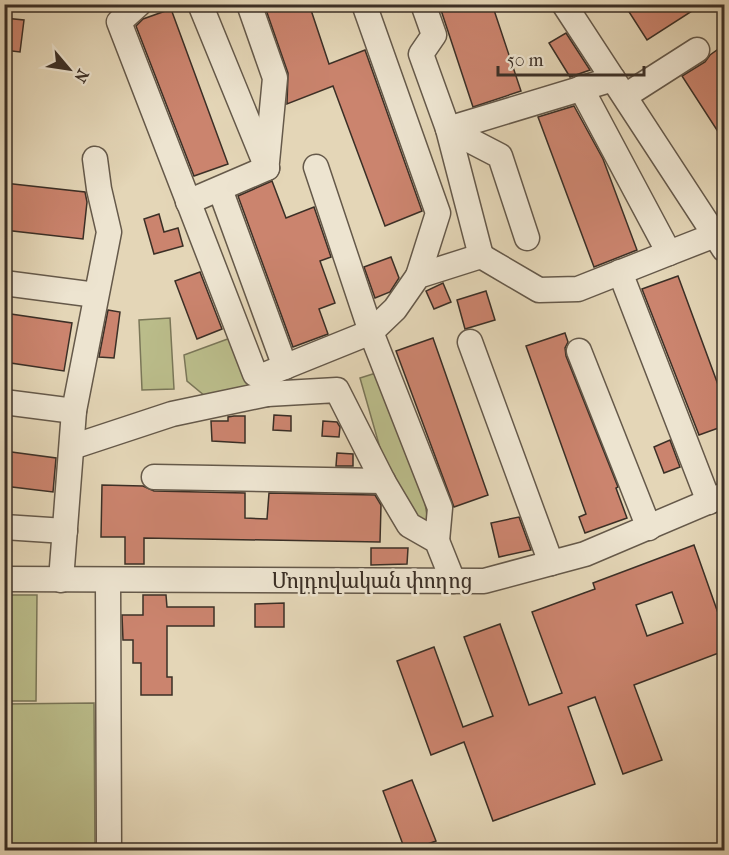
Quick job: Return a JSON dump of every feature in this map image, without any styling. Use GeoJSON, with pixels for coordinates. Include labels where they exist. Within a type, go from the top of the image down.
{"type":"FeatureCollection","features":[{"type":"Feature","properties":{"kind":"street"},"geometry":{"type":"LineString","coordinates":[[139,4],[119,22],[255,374],[265,385]]}},
{"type":"Feature","properties":{"kind":"street"},"geometry":{"type":"LineString","coordinates":[[200,4],[267,168]]}},
{"type":"Feature","properties":{"kind":"street"},"geometry":{"type":"LineString","coordinates":[[249,4],[275,78],[267,168]]}},
{"type":"Feature","properties":{"kind":"street"},"geometry":{"type":"LineString","coordinates":[[265,385],[285,367],[371,332],[395,309],[418,276],[438,213],[364,4]]}},
{"type":"Feature","properties":{"kind":"street"},"geometry":{"type":"LineString","coordinates":[[423,4],[434,35],[421,54],[448,129],[481,256],[539,290],[578,289],[669,253],[720,242],[564,4]]}},
{"type":"Feature","properties":{"kind":"street"},"geometry":{"type":"LineString","coordinates":[[448,129],[581,88],[619,87],[697,50]]}},
{"type":"Feature","properties":{"kind":"street"},"geometry":{"type":"LineString","coordinates":[[581,88],[669,253]]}},
{"type":"Feature","properties":{"kind":"street"},"geometry":{"type":"LineString","coordinates":[[448,129],[501,156],[527,238]]}},
{"type":"Feature","properties":{"kind":"street"},"geometry":{"type":"LineString","coordinates":[[61,580],[75,411],[109,232],[95,159]]}},
{"type":"Feature","properties":{"kind":"street"},"geometry":{"type":"LineString","coordinates":[[315,167],[371,332],[440,508],[437,541],[453,581]]}},
{"type":"Feature","properties":{"kind":"street"},"geometry":{"type":"LineString","coordinates":[[188,202],[267,168]]}},
{"type":"Feature","properties":{"kind":"street"},"geometry":{"type":"LineString","coordinates":[[224,200],[285,367]]}},
{"type":"Feature","properties":{"kind":"street"},"geometry":{"type":"LineString","coordinates":[[418,276],[481,256]]}},
{"type":"Feature","properties":{"kind":"street"},"geometry":{"type":"LineString","coordinates":[[620,272],[717,499]]}},
{"type":"Feature","properties":{"kind":"street"},"geometry":{"type":"LineString","coordinates":[[4,283],[96,295]]}},
{"type":"Feature","properties":{"kind":"street"},"geometry":{"type":"LineString","coordinates":[[470,342],[551,563]]}},
{"type":"Feature","properties":{"kind":"street"},"geometry":{"type":"LineString","coordinates":[[579,351],[649,528]]}},
{"type":"Feature","properties":{"kind":"street"},"geometry":{"type":"LineString","coordinates":[[72,447],[265,385],[337,390],[383,481],[409,525],[437,541]]}},
{"type":"Feature","properties":{"kind":"street"},"geometry":{"type":"LineString","coordinates":[[4,402],[75,411]]}},
{"type":"Feature","properties":{"kind":"street"},"geometry":{"type":"LineString","coordinates":[[154,477],[383,481]]}},
{"type":"Feature","properties":{"kind":"street","name":"Մոլդովական փողոց"},"geometry":{"type":"LineString","coordinates":[[4,579],[484,581],[585,554],[717,499]]}},
{"type":"Feature","properties":{"kind":"street"},"geometry":{"type":"LineString","coordinates":[[4,527],[65,531]]}},
{"type":"Feature","properties":{"kind":"street"},"geometry":{"type":"LineString","coordinates":[[108,581],[109,850]]}},
{"type":"Feature","properties":{"kind":"green space"},"geometry":{"type":"Polygon","coordinates":[[[170,318],[174,389],[142,390],[139,320],[170,318]]]}},
{"type":"Feature","properties":{"kind":"green space"},"geometry":{"type":"Polygon","coordinates":[[[233,337],[254,395],[205,396],[187,381],[184,355],[233,337]]]}},
{"type":"Feature","properties":{"kind":"green space"},"geometry":{"type":"Polygon","coordinates":[[[376,373],[424,497],[428,522],[420,524],[382,455],[360,378],[376,373]]]}},
{"type":"Feature","properties":{"kind":"green space"},"geometry":{"type":"Polygon","coordinates":[[[5,595],[37,595],[36,701],[5,701],[5,595]]]}},
{"type":"Feature","properties":{"kind":"green space"},"geometry":{"type":"Polygon","coordinates":[[[94,703],[95,850],[5,850],[5,704],[94,703]]]}},
{"type":"Feature","properties":{"kind":"building"},"geometry":{"type":"Polygon","coordinates":[[[264,4],[309,4],[329,64],[365,50],[422,211],[385,226],[333,86],[287,104],[288,73],[264,4]]]}},
{"type":"Feature","properties":{"kind":"building"},"geometry":{"type":"Polygon","coordinates":[[[439,4],[492,4],[521,91],[473,107],[439,4]]]}},
{"type":"Feature","properties":{"kind":"building"},"geometry":{"type":"Polygon","coordinates":[[[624,4],[703,4],[647,40],[624,4]]]}},
{"type":"Feature","properties":{"kind":"building"},"geometry":{"type":"Polygon","coordinates":[[[171,9],[228,164],[194,176],[136,26],[143,19],[171,9]]]}},
{"type":"Feature","properties":{"kind":"building"},"geometry":{"type":"Polygon","coordinates":[[[4,18],[24,20],[20,52],[4,50],[4,18]]]}},
{"type":"Feature","properties":{"kind":"building"},"geometry":{"type":"Polygon","coordinates":[[[566,33],[590,70],[570,77],[549,43],[566,33]]]}},
{"type":"Feature","properties":{"kind":"building"},"geometry":{"type":"Polygon","coordinates":[[[724,45],[724,141],[682,76],[705,62],[710,55],[724,45]]]}},
{"type":"Feature","properties":{"kind":"building"},"geometry":{"type":"Polygon","coordinates":[[[574,106],[603,159],[637,250],[594,267],[538,117],[574,106]]]}},
{"type":"Feature","properties":{"kind":"building"},"geometry":{"type":"Polygon","coordinates":[[[272,181],[286,218],[314,207],[331,257],[320,261],[335,303],[319,309],[328,334],[293,347],[238,196],[272,181]]]}},
{"type":"Feature","properties":{"kind":"building"},"geometry":{"type":"Polygon","coordinates":[[[4,183],[85,192],[87,202],[83,239],[4,230],[4,183]]]}},
{"type":"Feature","properties":{"kind":"building"},"geometry":{"type":"Polygon","coordinates":[[[159,214],[164,232],[178,228],[183,246],[154,254],[144,219],[159,214]]]}},
{"type":"Feature","properties":{"kind":"building"},"geometry":{"type":"Polygon","coordinates":[[[391,257],[399,278],[390,292],[375,298],[364,267],[391,257]]]}},
{"type":"Feature","properties":{"kind":"building"},"geometry":{"type":"Polygon","coordinates":[[[200,272],[222,329],[197,339],[175,281],[200,272]]]}},
{"type":"Feature","properties":{"kind":"building"},"geometry":{"type":"Polygon","coordinates":[[[678,276],[724,401],[724,426],[699,435],[642,289],[678,276]]]}},
{"type":"Feature","properties":{"kind":"building"},"geometry":{"type":"Polygon","coordinates":[[[443,283],[451,302],[434,309],[426,291],[443,283]]]}},
{"type":"Feature","properties":{"kind":"building"},"geometry":{"type":"Polygon","coordinates":[[[486,291],[495,320],[465,329],[457,300],[486,291]]]}},
{"type":"Feature","properties":{"kind":"building"},"geometry":{"type":"Polygon","coordinates":[[[108,310],[120,312],[114,358],[99,357],[108,310]]]}},
{"type":"Feature","properties":{"kind":"building"},"geometry":{"type":"Polygon","coordinates":[[[4,313],[72,323],[64,371],[4,362],[4,313]]]}},
{"type":"Feature","properties":{"kind":"building"},"geometry":{"type":"Polygon","coordinates":[[[565,333],[568,342],[565,348],[566,356],[618,487],[616,488],[627,518],[585,533],[579,517],[586,514],[526,346],[565,333]]]}},
{"type":"Feature","properties":{"kind":"building"},"geometry":{"type":"Polygon","coordinates":[[[433,338],[488,495],[454,507],[396,351],[433,338]]]}},
{"type":"Feature","properties":{"kind":"building"},"geometry":{"type":"Polygon","coordinates":[[[274,415],[291,416],[291,431],[273,430],[274,415]]]}},
{"type":"Feature","properties":{"kind":"building"},"geometry":{"type":"Polygon","coordinates":[[[245,416],[245,443],[212,441],[211,421],[228,421],[228,417],[245,416]]]}},
{"type":"Feature","properties":{"kind":"building"},"geometry":{"type":"Polygon","coordinates":[[[323,421],[337,422],[340,427],[339,437],[322,436],[323,421]]]}},
{"type":"Feature","properties":{"kind":"building"},"geometry":{"type":"Polygon","coordinates":[[[670,440],[680,467],[664,473],[654,447],[670,440]]]}},
{"type":"Feature","properties":{"kind":"building"},"geometry":{"type":"Polygon","coordinates":[[[4,451],[56,458],[53,492],[4,486],[4,451]]]}},
{"type":"Feature","properties":{"kind":"building"},"geometry":{"type":"Polygon","coordinates":[[[337,453],[353,454],[353,466],[336,466],[337,453]]]}},
{"type":"Feature","properties":{"kind":"building"},"geometry":{"type":"Polygon","coordinates":[[[102,485],[143,486],[154,491],[245,493],[245,518],[267,519],[269,493],[375,495],[381,505],[380,542],[144,538],[144,564],[125,564],[125,537],[101,537],[102,485]]]}},
{"type":"Feature","properties":{"kind":"building"},"geometry":{"type":"Polygon","coordinates":[[[519,517],[531,550],[499,557],[491,523],[519,517]]]}},
{"type":"Feature","properties":{"kind":"building"},"geometry":{"type":"Polygon","coordinates":[[[694,545],[724,630],[724,651],[634,685],[662,760],[623,774],[595,697],[568,707],[595,784],[493,821],[464,742],[431,755],[397,661],[434,647],[463,727],[493,716],[464,637],[500,624],[529,705],[562,693],[532,612],[595,589],[593,583],[694,545]],[[672,592],[636,605],[647,636],[683,623],[672,592]]]}},
{"type":"Feature","properties":{"kind":"building"},"geometry":{"type":"Polygon","coordinates":[[[371,548],[408,548],[407,564],[371,565],[371,548]]]}},
{"type":"Feature","properties":{"kind":"building"},"geometry":{"type":"Polygon","coordinates":[[[143,595],[166,595],[167,607],[214,607],[214,626],[167,626],[167,677],[172,677],[172,695],[141,695],[141,663],[133,663],[133,640],[123,640],[122,615],[143,615],[143,595]]]}},
{"type":"Feature","properties":{"kind":"building"},"geometry":{"type":"Polygon","coordinates":[[[284,603],[284,627],[255,627],[255,604],[284,603]]]}},
{"type":"Feature","properties":{"kind":"building"},"geometry":{"type":"Polygon","coordinates":[[[412,780],[436,841],[405,850],[383,791],[412,780]]]}}]}
